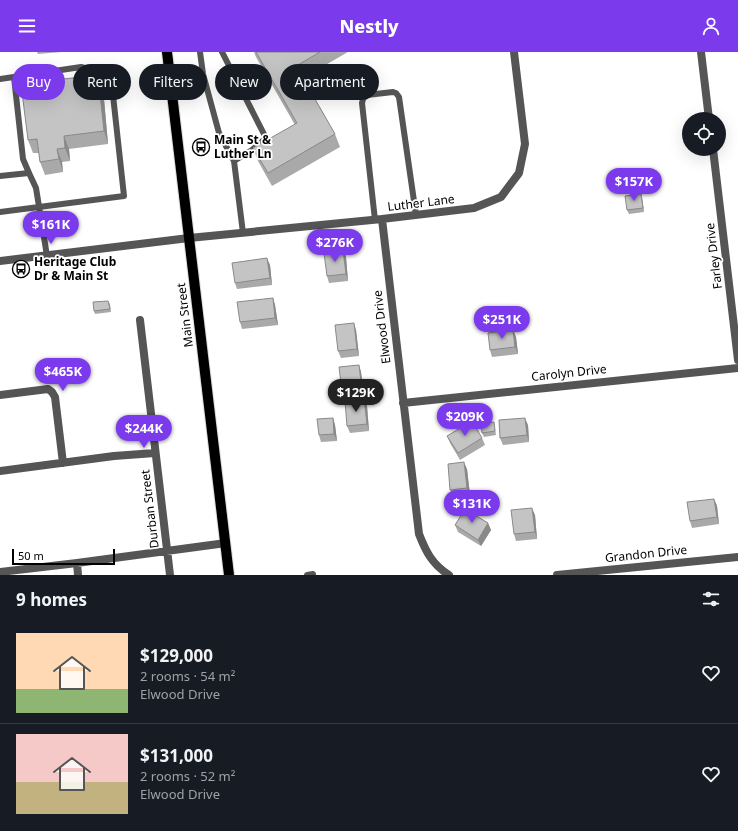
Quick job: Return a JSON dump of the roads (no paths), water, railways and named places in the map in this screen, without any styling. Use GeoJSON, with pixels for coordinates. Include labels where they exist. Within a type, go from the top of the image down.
{"type":"FeatureCollection","features":[{"type":"Feature","properties":{"kind":"main road","name":"Main Street"},"geometry":{"type":"LineString","coordinates":[[167,52],[229,575]]}},
{"type":"Feature","properties":{"kind":"street","name":"Luther Lane"},"geometry":{"type":"LineString","coordinates":[[0,261],[189,238],[474,208],[501,196],[519,173],[525,144],[514,52]]}},
{"type":"Feature","properties":{"kind":"street"},"geometry":{"type":"LineString","coordinates":[[701,52],[709,112]]}},
{"type":"Feature","properties":{"kind":"street","name":"Farley Drive"},"geometry":{"type":"LineString","coordinates":[[714,156],[738,360]]}},
{"type":"Feature","properties":{"kind":"street","name":"Elwood Drive"},"geometry":{"type":"LineString","coordinates":[[378,219],[419,534],[427,553],[440,569],[449,575]]}},
{"type":"Feature","properties":{"kind":"street","name":"Durban Street"},"geometry":{"type":"LineString","coordinates":[[140,320],[170,575]]}},
{"type":"Feature","properties":{"kind":"street","name":"Carolyn Drive"},"geometry":{"type":"LineString","coordinates":[[403,403],[738,368]]}},
{"type":"Feature","properties":{"kind":"street"},"geometry":{"type":"LineString","coordinates":[[0,395],[48,389],[52,392],[55,397],[63,463]]}},
{"type":"Feature","properties":{"kind":"street"},"geometry":{"type":"LineString","coordinates":[[0,471],[114,456],[155,453]]}},
{"type":"Feature","properties":{"kind":"street"},"geometry":{"type":"LineString","coordinates":[[2,573],[226,544]]}},
{"type":"Feature","properties":{"kind":"street","name":"Grandon Drive"},"geometry":{"type":"LineString","coordinates":[[557,575],[738,557]]}},
{"type":"Feature","properties":{"kind":"street"},"geometry":{"type":"LineString","coordinates":[[77,563],[78,575]]}},
{"type":"Feature","properties":{"kind":"lane"},"geometry":{"type":"LineString","coordinates":[[200,52],[203,74],[219,133],[234,161],[243,233]]}},
{"type":"Feature","properties":{"kind":"lane"},"geometry":{"type":"LineString","coordinates":[[222,52],[266,138],[252,150],[234,161]]}},
{"type":"Feature","properties":{"kind":"lane"},"geometry":{"type":"LineString","coordinates":[[0,212],[124,196],[111,77],[97,71],[81,67],[65,69]]}},
{"type":"Feature","properties":{"kind":"lane"},"geometry":{"type":"LineString","coordinates":[[0,79],[12,77]]}},
{"type":"Feature","properties":{"kind":"lane"},"geometry":{"type":"LineString","coordinates":[[378,219],[362,103],[363,99],[367,95],[393,92],[400,97],[416,215]]}},
{"type":"Feature","properties":{"kind":"lane"},"geometry":{"type":"LineString","coordinates":[[17,100],[23,159],[36,188],[47,256]]}},
{"type":"Feature","properties":{"kind":"lane"},"geometry":{"type":"LineString","coordinates":[[0,176],[29,173]]}},
{"type":"Feature","properties":{"kind":"place","name":"Main St & Luther Ln"},"geometry":{"type":"Point","coordinates":[201,147]}},
{"type":"Feature","properties":{"kind":"place","name":"Heritage Club Dr & Main St"},"geometry":{"type":"Point","coordinates":[21,269]}}]}
